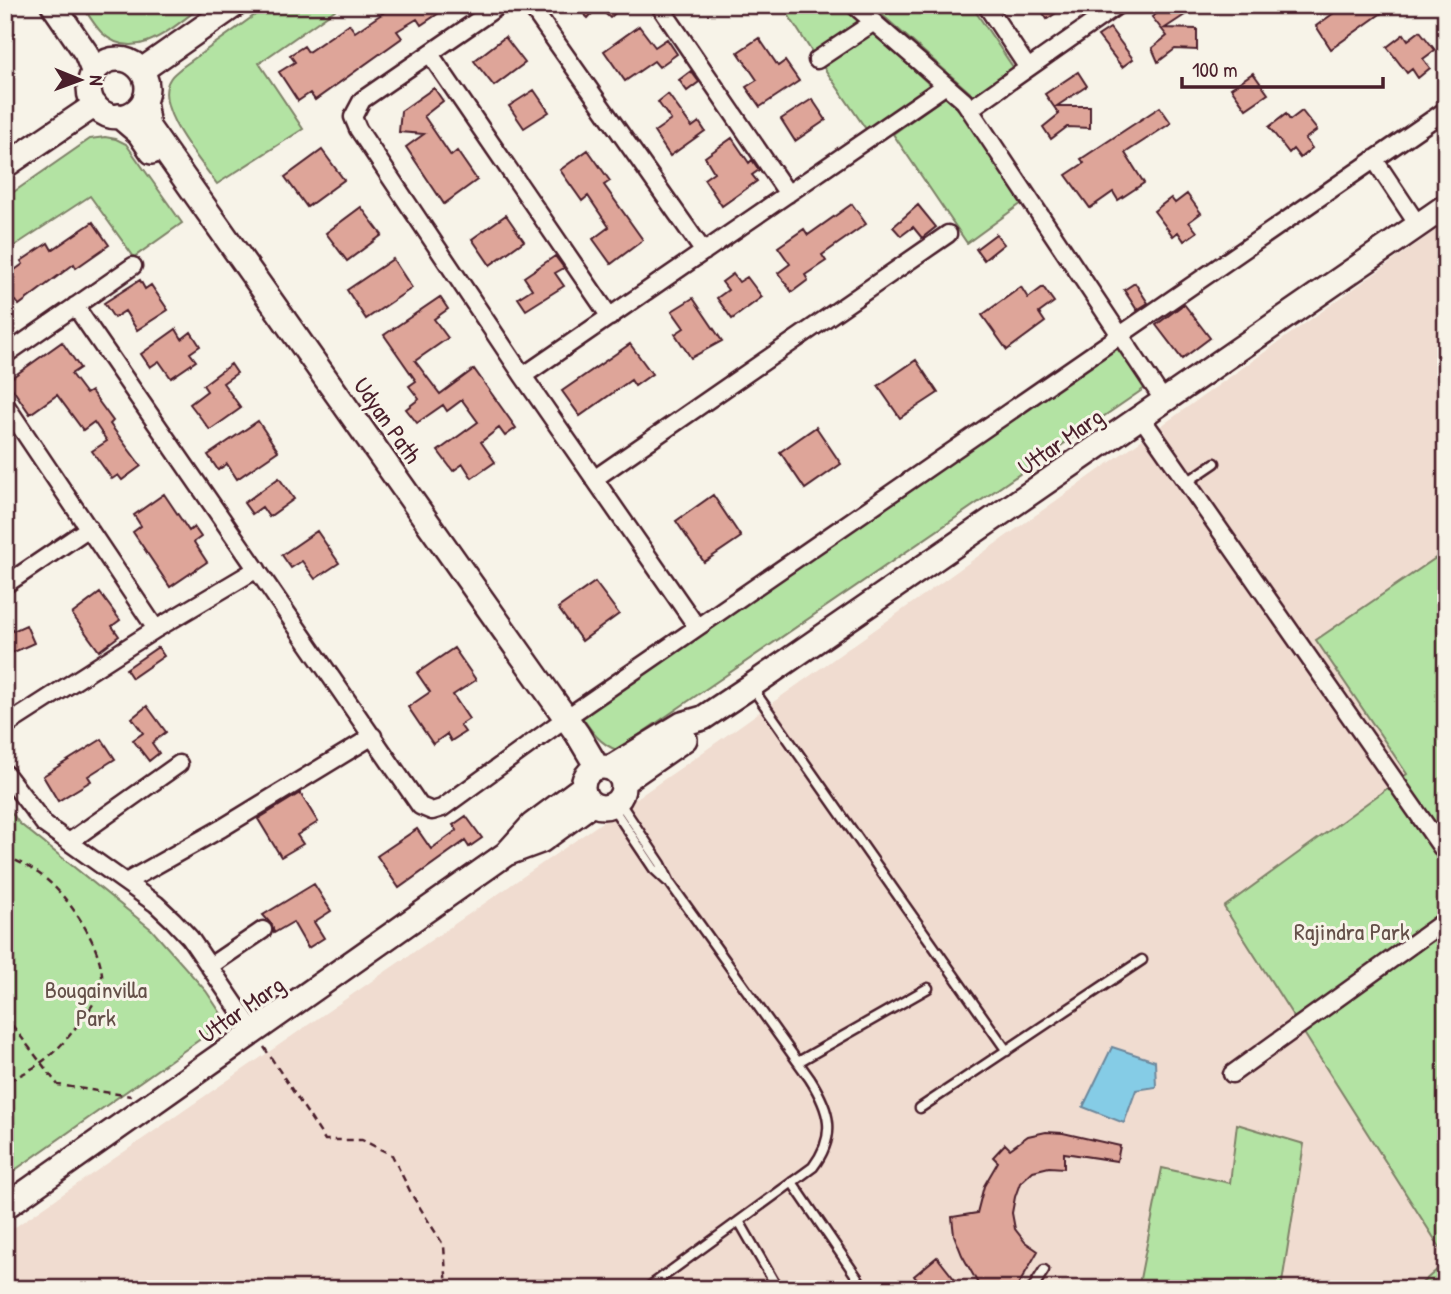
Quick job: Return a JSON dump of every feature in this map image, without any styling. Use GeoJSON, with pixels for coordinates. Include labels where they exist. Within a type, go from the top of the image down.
{"type":"FeatureCollection","features":[{"type":"Feature","properties":{"kind":"main road"},"geometry":{"type":"LineString","coordinates":[[53,5],[86,53],[103,66]]}},
{"type":"Feature","properties":{"kind":"main road"},"geometry":{"type":"LineString","coordinates":[[66,5],[97,49],[103,66]]}},
{"type":"Feature","properties":{"kind":"main road"},"geometry":{"type":"LineString","coordinates":[[142,70],[235,5]]}},
{"type":"Feature","properties":{"kind":"main road"},"geometry":{"type":"LineString","coordinates":[[123,59],[142,70],[147,92],[136,111],[119,117],[102,112],[95,105],[90,94],[90,83],[103,66],[123,59]]}},
{"type":"Feature","properties":{"kind":"main road","name":"Udyan Path"},"geometry":{"type":"LineString","coordinates":[[144,101],[148,127],[603,786]]}},
{"type":"Feature","properties":{"kind":"main road"},"geometry":{"type":"LineString","coordinates":[[5,166],[95,105]]}},
{"type":"Feature","properties":{"kind":"main road","name":"Udyan Path"},"geometry":{"type":"LineString","coordinates":[[119,117],[139,133],[561,722]]}},
{"type":"Feature","properties":{"kind":"main road","name":"Uttar Marg"},"geometry":{"type":"LineString","coordinates":[[5,1207],[506,854],[532,825],[603,786],[682,724],[703,718],[751,687],[1446,206]]}},
{"type":"Feature","properties":{"kind":"street"},"geometry":{"type":"LineString","coordinates":[[500,5],[362,100],[353,117],[358,129],[523,376],[697,627]]}},
{"type":"Feature","properties":{"kind":"street"},"geometry":{"type":"LineString","coordinates":[[530,5],[704,252]]}},
{"type":"Feature","properties":{"kind":"street"},"geometry":{"type":"LineString","coordinates":[[659,5],[788,194]]}},
{"type":"Feature","properties":{"kind":"street"},"geometry":{"type":"LineString","coordinates":[[854,5],[964,101],[1164,401]]}},
{"type":"Feature","properties":{"kind":"street"},"geometry":{"type":"LineString","coordinates":[[986,5],[1028,68]]}},
{"type":"Feature","properties":{"kind":"street"},"geometry":{"type":"LineString","coordinates":[[970,109],[1118,5]]}},
{"type":"Feature","properties":{"kind":"street"},"geometry":{"type":"LineString","coordinates":[[817,60],[874,22]]}},
{"type":"Feature","properties":{"kind":"street"},"geometry":{"type":"LineString","coordinates":[[430,54],[610,317]]}},
{"type":"Feature","properties":{"kind":"street"},"geometry":{"type":"LineString","coordinates":[[523,376],[946,85]]}},
{"type":"Feature","properties":{"kind":"street"},"geometry":{"type":"LineString","coordinates":[[75,306],[420,806],[432,811],[442,808],[697,627],[1446,110]]}},
{"type":"Feature","properties":{"kind":"street"},"geometry":{"type":"LineString","coordinates":[[1374,159],[1418,225]]}},
{"type":"Feature","properties":{"kind":"street"},"geometry":{"type":"LineString","coordinates":[[594,480],[948,234]]}},
{"type":"Feature","properties":{"kind":"street"},"geometry":{"type":"LineString","coordinates":[[5,355],[133,266]]}},
{"type":"Feature","properties":{"kind":"street"},"geometry":{"type":"LineString","coordinates":[[5,404],[156,629]]}},
{"type":"Feature","properties":{"kind":"street"},"geometry":{"type":"LineString","coordinates":[[1141,417],[1446,854]]}},
{"type":"Feature","properties":{"kind":"street"},"geometry":{"type":"LineString","coordinates":[[5,585],[89,528]]}},
{"type":"Feature","properties":{"kind":"street"},"geometry":{"type":"LineString","coordinates":[[5,726],[156,629],[257,569]]}},
{"type":"Feature","properties":{"kind":"street"},"geometry":{"type":"LineString","coordinates":[[126,882],[222,828],[373,736]]}},
{"type":"Feature","properties":{"kind":"street"},"geometry":{"type":"LineString","coordinates":[[69,842],[179,764]]}},
{"type":"Feature","properties":{"kind":"street"},"geometry":{"type":"LineString","coordinates":[[5,773],[45,825],[173,919],[190,938],[254,1032]]}},
{"type":"Feature","properties":{"kind":"street"},"geometry":{"type":"LineString","coordinates":[[1232,1074],[1446,920]]}},
{"type":"Feature","properties":{"kind":"street"},"geometry":{"type":"LineString","coordinates":[[210,966],[262,930]]}},
{"type":"Feature","properties":{"kind":"lane"},"geometry":{"type":"LineString","coordinates":[[1187,482],[1215,463]]}},
{"type":"Feature","properties":{"kind":"lane"},"geometry":{"type":"LineString","coordinates":[[751,687],[1007,1051]]}},
{"type":"Feature","properties":{"kind":"lane"},"geometry":{"type":"LineString","coordinates":[[603,786],[662,864],[670,883],[798,1062],[824,1102],[829,1125],[824,1152],[813,1167],[646,1289]]}},
{"type":"Feature","properties":{"kind":"lane"},"geometry":{"type":"LineString","coordinates":[[920,1108],[1142,960]]}},
{"type":"Feature","properties":{"kind":"lane"},"geometry":{"type":"LineString","coordinates":[[798,1062],[928,988]]}},
{"type":"Feature","properties":{"kind":"lane"},"geometry":{"type":"LineString","coordinates":[[792,1182],[865,1289]]}},
{"type":"Feature","properties":{"kind":"lane"},"geometry":{"type":"LineString","coordinates":[[739,1221],[778,1289]]}},
{"type":"Feature","properties":{"kind":"lane"},"geometry":{"type":"LineString","coordinates":[[1032,1289],[1044,1270]]}},
{"type":"Feature","properties":{"kind":"path"},"geometry":{"type":"LineString","coordinates":[[5,855],[40,874],[79,917],[96,951],[102,975],[99,994],[65,1043],[42,1063],[5,1082]]}},
{"type":"Feature","properties":{"kind":"path"},"geometry":{"type":"LineString","coordinates":[[5,1016],[58,1085],[157,1100]]}},
{"type":"Feature","properties":{"kind":"path"},"geometry":{"type":"LineString","coordinates":[[254,1032],[325,1140],[362,1140],[393,1155],[412,1195],[444,1246],[447,1289]]}},
{"type":"Feature","properties":{"kind":"shaded area"},"geometry":{"type":"Polygon","coordinates":[[[1446,223],[1446,1289],[5,1289],[5,1234],[682,767],[1446,223]]]}},
{"type":"Feature","properties":{"kind":"green space"},"geometry":{"type":"Polygon","coordinates":[[[82,5],[203,5],[154,39],[128,45],[115,42],[102,33],[82,5]]]}},
{"type":"Feature","properties":{"kind":"green space"},"geometry":{"type":"Polygon","coordinates":[[[269,5],[342,5],[259,63],[303,129],[217,184],[181,133],[168,104],[166,91],[171,78],[181,68],[269,5]]]}},
{"type":"Feature","properties":{"kind":"green space"},"geometry":{"type":"Polygon","coordinates":[[[782,5],[844,5],[864,22],[814,55],[782,5]]]}},
{"type":"Feature","properties":{"kind":"green space"},"geometry":{"type":"Polygon","coordinates":[[[871,5],[971,5],[1015,70],[975,97],[871,5]]]}},
{"type":"Feature","properties":{"kind":"green space"},"geometry":{"type":"Polygon","coordinates":[[[872,31],[931,86],[866,129],[822,65],[872,31]]]}},
{"type":"Feature","properties":{"kind":"green space"},"geometry":{"type":"Polygon","coordinates":[[[945,97],[961,112],[1022,203],[967,243],[893,134],[945,97]]]}},
{"type":"Feature","properties":{"kind":"green space"},"geometry":{"type":"Polygon","coordinates":[[[105,137],[126,144],[182,223],[134,257],[90,196],[5,252],[5,198],[90,139],[105,137]]]}},
{"type":"Feature","properties":{"kind":"green space"},"geometry":{"type":"Polygon","coordinates":[[[1114,344],[1145,388],[617,750],[600,740],[587,725],[580,714],[1114,344]]]}},
{"type":"Feature","properties":{"kind":"green space","name":"Rajindra Park"},"geometry":{"type":"Polygon","coordinates":[[[1446,551],[1446,1257],[1224,907],[1407,774],[1316,640],[1446,551]]]}},
{"type":"Feature","properties":{"kind":"green space","name":"Bougainvilla Park"},"geometry":{"type":"Polygon","coordinates":[[[5,803],[19,823],[151,929],[206,991],[226,1021],[5,1177],[5,803]]]}},
{"type":"Feature","properties":{"kind":"green space"},"geometry":{"type":"Polygon","coordinates":[[[1237,1124],[1304,1144],[1281,1289],[1138,1289],[1162,1168],[1230,1183],[1237,1124]]]}},
{"type":"Feature","properties":{"kind":"green space"},"geometry":{"type":"Polygon","coordinates":[[[1446,1262],[1446,1289],[1415,1289],[1446,1262]]]}},
{"type":"Feature","properties":{"kind":"water"},"geometry":{"type":"Polygon","coordinates":[[[1112,1047],[1155,1061],[1156,1087],[1136,1090],[1124,1123],[1083,1107],[1112,1047]]]}},
{"type":"Feature","properties":{"kind":"building"},"geometry":{"type":"Polygon","coordinates":[[[395,5],[451,5],[421,25],[417,19],[397,31],[402,38],[315,100],[310,93],[298,101],[279,72],[295,62],[290,55],[304,46],[308,52],[349,24],[355,32],[395,5]]]}},
{"type":"Feature","properties":{"kind":"building"},"geometry":{"type":"Polygon","coordinates":[[[574,5],[624,5],[610,18],[598,7],[588,18],[574,5]]]}},
{"type":"Feature","properties":{"kind":"building"},"geometry":{"type":"Polygon","coordinates":[[[1038,5],[1068,5],[1047,19],[1038,5]]]}},
{"type":"Feature","properties":{"kind":"building"},"geometry":{"type":"Polygon","coordinates":[[[1169,5],[1200,5],[1165,28],[1197,29],[1197,50],[1175,49],[1158,62],[1152,48],[1167,36],[1152,17],[1169,5]]]}},
{"type":"Feature","properties":{"kind":"building"},"geometry":{"type":"Polygon","coordinates":[[[1345,5],[1378,5],[1383,12],[1331,49],[1316,26],[1345,5]]]}},
{"type":"Feature","properties":{"kind":"building"},"geometry":{"type":"Polygon","coordinates":[[[639,26],[655,47],[667,39],[677,54],[659,67],[654,61],[625,81],[604,51],[639,26]]]}},
{"type":"Feature","properties":{"kind":"building"},"geometry":{"type":"Polygon","coordinates":[[[1110,28],[1133,59],[1122,67],[1098,36],[1110,28]]]}},
{"type":"Feature","properties":{"kind":"building"},"geometry":{"type":"Polygon","coordinates":[[[1420,31],[1435,50],[1423,59],[1430,68],[1418,78],[1412,69],[1407,73],[1387,47],[1404,34],[1408,40],[1420,31]]]}},
{"type":"Feature","properties":{"kind":"building"},"geometry":{"type":"Polygon","coordinates":[[[505,37],[525,63],[494,86],[474,61],[505,37]]]}},
{"type":"Feature","properties":{"kind":"building"},"geometry":{"type":"Polygon","coordinates":[[[759,38],[778,66],[785,61],[799,81],[760,107],[746,87],[757,80],[738,52],[759,38]]]}},
{"type":"Feature","properties":{"kind":"building"},"geometry":{"type":"Polygon","coordinates":[[[691,71],[699,82],[687,91],[679,80],[691,71]]]}},
{"type":"Feature","properties":{"kind":"building"},"geometry":{"type":"Polygon","coordinates":[[[1078,72],[1087,86],[1057,106],[1090,106],[1090,128],[1067,127],[1051,139],[1043,127],[1059,114],[1045,94],[1078,72]]]}},
{"type":"Feature","properties":{"kind":"building"},"geometry":{"type":"Polygon","coordinates":[[[1253,73],[1268,94],[1246,109],[1231,88],[1253,73]]]}},
{"type":"Feature","properties":{"kind":"building"},"geometry":{"type":"Polygon","coordinates":[[[434,88],[443,101],[424,116],[451,156],[457,151],[477,180],[444,204],[406,147],[424,134],[399,132],[401,111],[434,88]]]}},
{"type":"Feature","properties":{"kind":"building"},"geometry":{"type":"Polygon","coordinates":[[[534,90],[549,112],[524,128],[509,106],[534,90]]]}},
{"type":"Feature","properties":{"kind":"building"},"geometry":{"type":"Polygon","coordinates":[[[668,94],[692,127],[699,122],[705,131],[670,156],[654,132],[671,120],[658,102],[668,94]]]}},
{"type":"Feature","properties":{"kind":"building"},"geometry":{"type":"Polygon","coordinates":[[[812,99],[826,120],[795,141],[781,119],[812,99]]]}},
{"type":"Feature","properties":{"kind":"building"},"geometry":{"type":"Polygon","coordinates":[[[1160,107],[1171,123],[1125,153],[1144,183],[1118,200],[1113,192],[1090,208],[1066,175],[1084,163],[1081,159],[1160,107]]]}},
{"type":"Feature","properties":{"kind":"building"},"geometry":{"type":"Polygon","coordinates":[[[1302,111],[1317,130],[1305,139],[1312,148],[1300,158],[1293,149],[1289,153],[1269,127],[1286,114],[1290,120],[1302,111]]]}},
{"type":"Feature","properties":{"kind":"building"},"geometry":{"type":"Polygon","coordinates":[[[732,138],[749,163],[752,160],[759,170],[752,175],[757,181],[722,206],[704,179],[714,172],[705,157],[732,138]]]}},
{"type":"Feature","properties":{"kind":"building"},"geometry":{"type":"Polygon","coordinates":[[[322,150],[344,180],[307,207],[285,177],[322,150]]]}},
{"type":"Feature","properties":{"kind":"building"},"geometry":{"type":"Polygon","coordinates":[[[588,150],[610,181],[604,185],[643,240],[611,264],[593,239],[609,227],[588,196],[582,201],[560,170],[588,150]]]}},
{"type":"Feature","properties":{"kind":"building"},"geometry":{"type":"Polygon","coordinates":[[[1187,194],[1201,213],[1189,222],[1197,232],[1184,241],[1178,232],[1173,236],[1154,211],[1171,198],[1175,203],[1187,194]]]}},
{"type":"Feature","properties":{"kind":"building"},"geometry":{"type":"Polygon","coordinates":[[[852,204],[866,224],[822,255],[826,261],[805,275],[808,280],[792,292],[778,273],[790,264],[778,247],[804,229],[808,235],[852,204]]]}},
{"type":"Feature","properties":{"kind":"building"},"geometry":{"type":"Polygon","coordinates":[[[918,205],[936,227],[922,238],[913,227],[901,236],[893,227],[918,205]]]}},
{"type":"Feature","properties":{"kind":"building"},"geometry":{"type":"Polygon","coordinates":[[[361,207],[382,235],[347,261],[326,233],[361,207]]]}},
{"type":"Feature","properties":{"kind":"building"},"geometry":{"type":"Polygon","coordinates":[[[506,215],[524,241],[490,265],[472,239],[506,215]]]}},
{"type":"Feature","properties":{"kind":"building"},"geometry":{"type":"Polygon","coordinates":[[[93,222],[109,245],[76,268],[74,264],[19,305],[16,301],[5,309],[5,277],[23,264],[21,261],[48,243],[52,250],[93,222]]]}},
{"type":"Feature","properties":{"kind":"building"},"geometry":{"type":"Polygon","coordinates":[[[996,234],[1004,244],[984,260],[976,249],[996,234]]]}},
{"type":"Feature","properties":{"kind":"building"},"geometry":{"type":"Polygon","coordinates":[[[555,256],[564,268],[555,273],[564,286],[526,310],[518,298],[532,289],[524,277],[555,256]]]}},
{"type":"Feature","properties":{"kind":"building"},"geometry":{"type":"Polygon","coordinates":[[[393,259],[412,288],[366,319],[347,290],[393,259]]]}},
{"type":"Feature","properties":{"kind":"building"},"geometry":{"type":"Polygon","coordinates":[[[733,274],[739,282],[747,277],[762,297],[732,319],[717,298],[728,290],[722,282],[733,274]]]}},
{"type":"Feature","properties":{"kind":"building"},"geometry":{"type":"Polygon","coordinates":[[[140,280],[145,289],[151,285],[168,310],[137,330],[125,311],[114,318],[104,303],[140,280]]]}},
{"type":"Feature","properties":{"kind":"building"},"geometry":{"type":"Polygon","coordinates":[[[1135,283],[1148,303],[1137,310],[1124,290],[1135,283]]]}},
{"type":"Feature","properties":{"kind":"building"},"geometry":{"type":"Polygon","coordinates":[[[1021,287],[1028,298],[1043,287],[1054,302],[1039,313],[1045,322],[1007,350],[982,315],[1021,287]]]}},
{"type":"Feature","properties":{"kind":"building"},"geometry":{"type":"Polygon","coordinates":[[[440,297],[448,309],[434,319],[448,338],[415,361],[440,394],[474,369],[516,428],[505,436],[499,428],[481,442],[495,462],[472,478],[463,464],[453,471],[438,451],[478,422],[462,400],[447,411],[443,405],[417,423],[406,409],[419,399],[409,386],[416,381],[384,335],[440,297]]]}},
{"type":"Feature","properties":{"kind":"building"},"geometry":{"type":"Polygon","coordinates":[[[693,298],[722,341],[691,358],[675,334],[684,328],[672,311],[693,298]]]}},
{"type":"Feature","properties":{"kind":"building"},"geometry":{"type":"Polygon","coordinates":[[[1184,304],[1210,338],[1182,359],[1156,325],[1184,304]]]}},
{"type":"Feature","properties":{"kind":"building"},"geometry":{"type":"Polygon","coordinates":[[[176,329],[182,339],[191,332],[200,346],[190,353],[196,361],[171,378],[159,361],[150,367],[141,354],[176,329]]]}},
{"type":"Feature","properties":{"kind":"building"},"geometry":{"type":"Polygon","coordinates":[[[62,342],[80,368],[71,374],[86,394],[91,391],[113,421],[110,424],[141,466],[122,480],[118,475],[112,479],[92,451],[107,441],[94,422],[83,430],[57,395],[30,414],[7,381],[62,342]]]}},
{"type":"Feature","properties":{"kind":"building"},"geometry":{"type":"Polygon","coordinates":[[[630,344],[652,374],[635,386],[631,380],[580,416],[562,391],[630,344]]]}},
{"type":"Feature","properties":{"kind":"building"},"geometry":{"type":"Polygon","coordinates":[[[916,360],[938,393],[900,418],[878,386],[916,360]]]}},
{"type":"Feature","properties":{"kind":"building"},"geometry":{"type":"Polygon","coordinates":[[[231,364],[237,373],[223,383],[241,408],[210,430],[190,404],[207,391],[203,385],[231,364]]]}},
{"type":"Feature","properties":{"kind":"building"},"geometry":{"type":"Polygon","coordinates":[[[258,421],[278,451],[237,479],[227,464],[218,470],[208,455],[258,421]]]}},
{"type":"Feature","properties":{"kind":"building"},"geometry":{"type":"Polygon","coordinates":[[[816,427],[841,464],[805,489],[780,452],[816,427]]]}},
{"type":"Feature","properties":{"kind":"building"},"geometry":{"type":"Polygon","coordinates":[[[279,478],[294,499],[269,517],[262,507],[252,514],[244,503],[279,478]]]}},
{"type":"Feature","properties":{"kind":"building"},"geometry":{"type":"Polygon","coordinates":[[[164,494],[189,531],[194,527],[201,537],[194,542],[207,562],[170,587],[133,532],[141,526],[134,515],[164,494]]]}},
{"type":"Feature","properties":{"kind":"building"},"geometry":{"type":"Polygon","coordinates":[[[713,495],[741,537],[704,562],[676,521],[713,495]]]}},
{"type":"Feature","properties":{"kind":"building"},"geometry":{"type":"Polygon","coordinates":[[[317,531],[339,563],[315,579],[302,561],[291,568],[282,555],[317,531]]]}},
{"type":"Feature","properties":{"kind":"building"},"geometry":{"type":"Polygon","coordinates":[[[595,582],[619,614],[582,641],[558,608],[595,582]]]}},
{"type":"Feature","properties":{"kind":"building"},"geometry":{"type":"Polygon","coordinates":[[[100,593],[120,620],[112,626],[119,636],[99,651],[72,614],[100,593]]]}},
{"type":"Feature","properties":{"kind":"building"},"geometry":{"type":"Polygon","coordinates":[[[5,614],[13,631],[26,625],[34,643],[5,656],[5,614]]]}},
{"type":"Feature","properties":{"kind":"building"},"geometry":{"type":"Polygon","coordinates":[[[158,647],[164,656],[132,678],[126,669],[158,647]]]}},
{"type":"Feature","properties":{"kind":"building"},"geometry":{"type":"Polygon","coordinates":[[[454,648],[476,680],[453,695],[469,719],[460,725],[465,732],[451,741],[447,734],[433,744],[408,707],[430,692],[417,673],[454,648]]]}},
{"type":"Feature","properties":{"kind":"building"},"geometry":{"type":"Polygon","coordinates":[[[147,706],[166,732],[152,743],[159,753],[149,761],[133,740],[143,733],[132,718],[147,706]]]}},
{"type":"Feature","properties":{"kind":"building"},"geometry":{"type":"Polygon","coordinates":[[[102,739],[115,759],[88,776],[91,781],[58,801],[43,776],[102,739]]]}},
{"type":"Feature","properties":{"kind":"building"},"geometry":{"type":"Polygon","coordinates":[[[300,793],[318,822],[297,835],[303,844],[281,857],[258,819],[300,793]]]}},
{"type":"Feature","properties":{"kind":"building"},"geometry":{"type":"Polygon","coordinates":[[[466,816],[482,838],[469,847],[465,841],[399,888],[377,856],[417,829],[431,849],[457,830],[453,825],[466,816]]]}},
{"type":"Feature","properties":{"kind":"building"},"geometry":{"type":"Polygon","coordinates":[[[314,884],[331,911],[314,922],[324,938],[308,948],[293,922],[274,933],[272,925],[263,915],[314,884]]]}},
{"type":"Feature","properties":{"kind":"building"},"geometry":{"type":"Polygon","coordinates":[[[1046,1132],[1063,1133],[1120,1146],[1117,1161],[1064,1153],[1064,1168],[1049,1167],[1033,1171],[1020,1183],[1012,1213],[1015,1229],[1025,1242],[1038,1251],[1016,1289],[981,1289],[962,1255],[954,1235],[952,1217],[977,1213],[984,1186],[998,1162],[993,1157],[1005,1144],[1010,1149],[1028,1136],[1046,1132]]]}},
{"type":"Feature","properties":{"kind":"building"},"geometry":{"type":"Polygon","coordinates":[[[937,1257],[962,1289],[924,1289],[914,1276],[937,1257]]]}}]}
